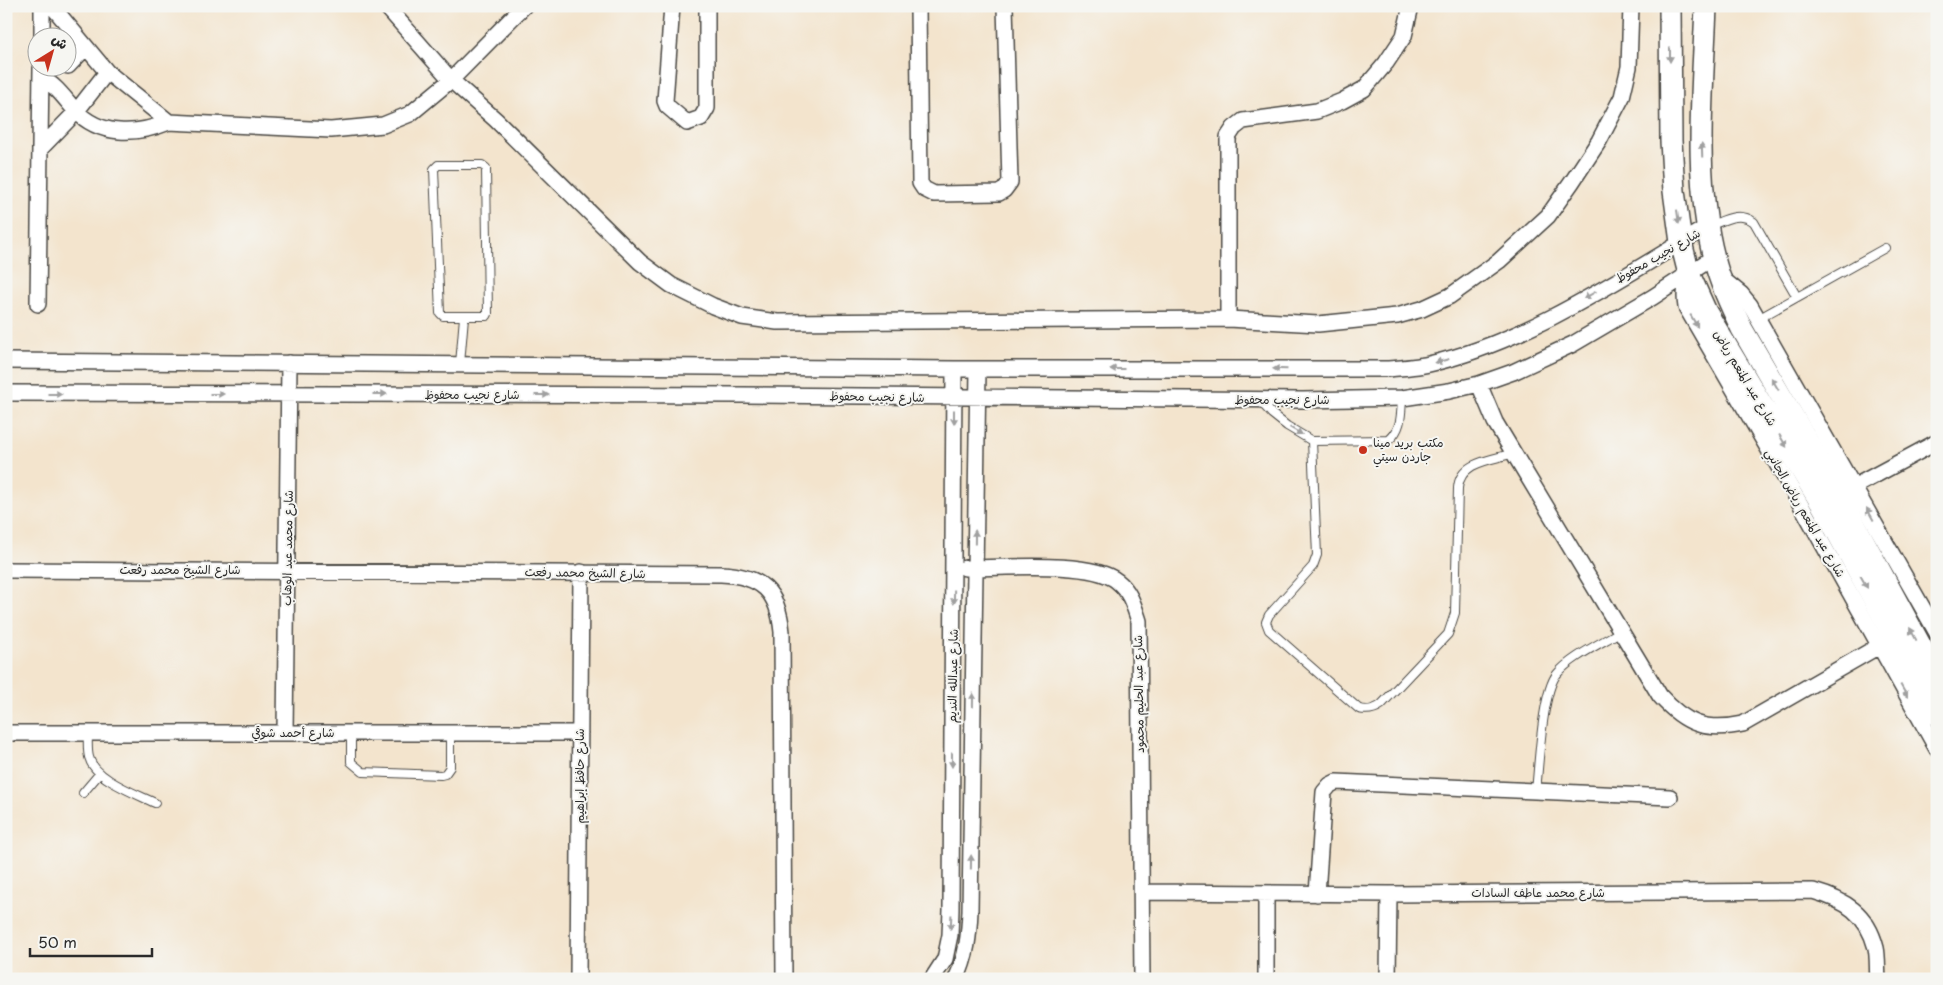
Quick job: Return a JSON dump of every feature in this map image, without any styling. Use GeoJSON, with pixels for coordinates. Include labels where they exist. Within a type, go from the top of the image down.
{"type":"FeatureCollection","features":[{"type":"Feature","properties":{"kind":"street"},"geometry":{"type":"LineString","coordinates":[[42,6],[42,28]]}},
{"type":"Feature","properties":{"kind":"street"},"geometry":{"type":"LineString","coordinates":[[52,6],[85,48],[107,72],[169,122]]}},
{"type":"Feature","properties":{"kind":"street"},"geometry":{"type":"LineString","coordinates":[[386,6],[451,80],[496,120],[640,262],[672,285],[713,306],[742,317],[777,322],[1228,319],[1318,324],[1397,316],[1450,296],[1500,261],[1548,216],[1572,182],[1612,118],[1622,97],[1629,66],[1631,6]]}},
{"type":"Feature","properties":{"kind":"street"},"geometry":{"type":"LineString","coordinates":[[46,78],[76,112],[91,122],[118,132],[133,132],[169,122],[331,130],[383,125],[410,114],[451,80],[524,6]]}},
{"type":"Feature","properties":{"kind":"street"},"geometry":{"type":"LineString","coordinates":[[672,6],[665,101],[667,106],[687,123],[695,122],[701,118],[706,108],[707,6]]}},
{"type":"Feature","properties":{"kind":"street"},"geometry":{"type":"LineString","coordinates":[[918,6],[920,183],[924,189],[934,194],[999,193],[1010,182],[1005,6]]}},
{"type":"Feature","properties":{"kind":"street"},"geometry":{"type":"LineString","coordinates":[[1228,319],[1228,137],[1234,128],[1243,121],[1317,111],[1342,101],[1364,89],[1386,63],[1404,36],[1411,6]]}},
{"type":"Feature","properties":{"kind":"street","name":"شارع عبد المنعم رياض"},"geometry":{"type":"LineString","coordinates":[[1670,6],[1671,141],[1674,191],[1681,242],[1690,275],[1706,312],[1821,503],[1937,715]]}},
{"type":"Feature","properties":{"kind":"street","name":"شارع عبد المنعم رياض"},"geometry":{"type":"LineString","coordinates":[[1706,6],[1702,141],[1703,184],[1707,226],[1717,267],[1742,329],[1847,490],[1937,676]]}},
{"type":"Feature","properties":{"kind":"street"},"geometry":{"type":"LineString","coordinates":[[78,55],[85,48]]}},
{"type":"Feature","properties":{"kind":"street"},"geometry":{"type":"LineString","coordinates":[[40,149],[76,112],[107,72]]}},
{"type":"Feature","properties":{"kind":"street"},"geometry":{"type":"LineString","coordinates":[[38,304],[40,149],[44,78]]}},
{"type":"Feature","properties":{"kind":"street","name":"شارع نجيب محفوظ"},"geometry":{"type":"LineString","coordinates":[[6,361],[954,369],[1387,369],[1427,365],[1501,342],[1557,314],[1707,226]]}},
{"type":"Feature","properties":{"kind":"street"},"geometry":{"type":"LineString","coordinates":[[1717,267],[1741,294],[1758,319],[1847,490],[1937,633]]}},
{"type":"Feature","properties":{"kind":"street","name":"شارع نجيب محفوظ"},"geometry":{"type":"LineString","coordinates":[[6,394],[978,397],[1259,400],[1402,398],[1449,391],[1479,384],[1513,372],[1573,344],[1690,275],[1717,267]]}},
{"type":"Feature","properties":{"kind":"street","name":"شارع عبد المنعم رياض الجانبي"},"geometry":{"type":"LineString","coordinates":[[1690,275],[1685,286],[1686,307],[1805,512],[1937,749]]}},
{"type":"Feature","properties":{"kind":"street","name":"شارع محمد عبد الوهاب"},"geometry":{"type":"LineString","coordinates":[[285,733],[290,363]]}},
{"type":"Feature","properties":{"kind":"street","name":"شارع عبدالله النديم"},"geometry":{"type":"LineString","coordinates":[[956,979],[962,967],[968,940],[970,910],[978,368]]}},
{"type":"Feature","properties":{"kind":"street","name":"شارع عبدالله النديم"},"geometry":{"type":"LineString","coordinates":[[932,979],[944,959],[950,926],[954,369]]}},
{"type":"Feature","properties":{"kind":"street"},"geometry":{"type":"LineString","coordinates":[[1479,384],[1495,422],[1660,696],[1672,710],[1688,721],[1706,727],[1725,728],[1743,724],[1879,646]]}},
{"type":"Feature","properties":{"kind":"street"},"geometry":{"type":"LineString","coordinates":[[1847,490],[1937,442]]}},
{"type":"Feature","properties":{"kind":"street","name":"شارع عبد الحليم محمود"},"geometry":{"type":"LineString","coordinates":[[954,568],[1058,567],[1099,571],[1117,580],[1130,595],[1139,621],[1142,979]]}},
{"type":"Feature","properties":{"kind":"street","name":"شارع الشيخ محمد رفعت"},"geometry":{"type":"LineString","coordinates":[[6,570],[581,572],[740,575],[758,582],[772,595],[780,613],[782,632],[784,979]]}},
{"type":"Feature","properties":{"kind":"street","name":"شارع حافظ إبراهيم"},"geometry":{"type":"LineString","coordinates":[[578,979],[581,572]]}},
{"type":"Feature","properties":{"kind":"street","name":"شارع أحمد شوقي"},"geometry":{"type":"LineString","coordinates":[[6,733],[580,733]]}},
{"type":"Feature","properties":{"kind":"street"},"geometry":{"type":"LineString","coordinates":[[1317,894],[1324,792],[1330,784],[1336,782],[1670,797]]}},
{"type":"Feature","properties":{"kind":"street","name":"شارع محمد عاطف السادات"},"geometry":{"type":"LineString","coordinates":[[1142,892],[1389,894],[1813,891],[1835,897],[1848,905],[1854,909],[1868,927],[1876,949],[1878,979]]}},
{"type":"Feature","properties":{"kind":"street"},"geometry":{"type":"LineString","coordinates":[[1266,893],[1266,979]]}},
{"type":"Feature","properties":{"kind":"street"},"geometry":{"type":"LineString","coordinates":[[1388,979],[1389,894]]}},
{"type":"Feature","properties":{"kind":"lane"},"geometry":{"type":"LineString","coordinates":[[438,165],[482,165],[486,168],[488,314],[464,317],[443,316],[440,313],[434,168],[438,165]]}},
{"type":"Feature","properties":{"kind":"lane"},"geometry":{"type":"LineString","coordinates":[[1707,226],[1737,216],[1747,217],[1754,222],[1797,297]]}},
{"type":"Feature","properties":{"kind":"lane"},"geometry":{"type":"LineString","coordinates":[[1758,319],[1885,248]]}},
{"type":"Feature","properties":{"kind":"lane"},"geometry":{"type":"LineString","coordinates":[[460,364],[464,317]]}},
{"type":"Feature","properties":{"kind":"lane"},"geometry":{"type":"LineString","coordinates":[[1259,400],[1287,426],[1312,440],[1389,440],[1396,434],[1400,426],[1402,398]]}},
{"type":"Feature","properties":{"kind":"lane"},"geometry":{"type":"LineString","coordinates":[[1312,440],[1317,555],[1313,566],[1269,615],[1266,622],[1269,630],[1359,709],[1364,710],[1376,708],[1381,704],[1448,634],[1451,628],[1455,613],[1458,488],[1461,475],[1468,467],[1514,453]]}},
{"type":"Feature","properties":{"kind":"lane"},"geometry":{"type":"LineString","coordinates":[[1536,791],[1547,692],[1556,674],[1568,664],[1621,631]]}},
{"type":"Feature","properties":{"kind":"lane"},"geometry":{"type":"LineString","coordinates":[[88,733],[89,758],[100,773],[104,777],[155,803]]}},
{"type":"Feature","properties":{"kind":"lane"},"geometry":{"type":"LineString","coordinates":[[351,733],[351,762],[357,769],[363,772],[441,775],[445,774],[450,768],[450,733]]}},
{"type":"Feature","properties":{"kind":"lane"},"geometry":{"type":"LineString","coordinates":[[83,792],[100,773]]}},
{"type":"Feature","properties":{"kind":"place","name":"مكتب بريد مينا جاردن سيتي"},"geometry":{"type":"Point","coordinates":[1363,450]}}]}
